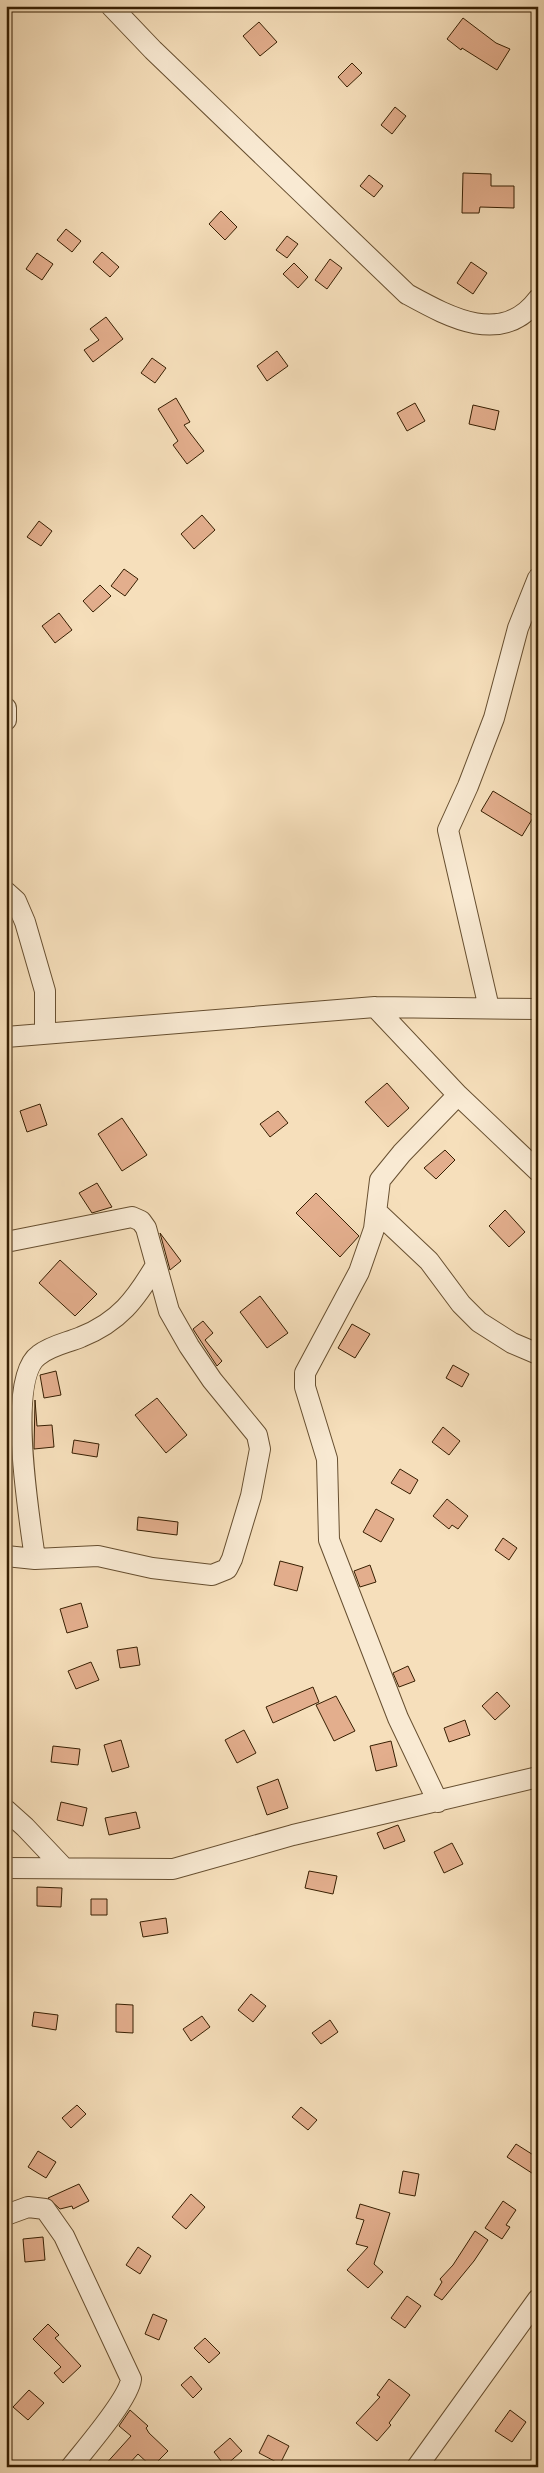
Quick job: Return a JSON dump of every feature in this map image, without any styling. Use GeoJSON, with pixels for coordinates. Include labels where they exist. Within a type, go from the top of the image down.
{"type":"FeatureCollection","features":[{"type":"Feature","properties":{"kind":"street"},"geometry":{"type":"LineString","coordinates":[[111,6],[153,50],[408,294],[458,319],[495,326],[522,317],[538,299]]}},
{"type":"Feature","properties":{"kind":"street"},"geometry":{"type":"LineString","coordinates":[[489,1008],[448,830],[468,786],[494,718],[518,628],[538,578]]}},
{"type":"Feature","properties":{"kind":"street"},"geometry":{"type":"LineString","coordinates":[[6,708],[6,720]]}},
{"type":"Feature","properties":{"kind":"street"},"geometry":{"type":"LineString","coordinates":[[6,892],[16,902],[25,922],[45,991],[44,1033]]}},
{"type":"Feature","properties":{"kind":"street"},"geometry":{"type":"LineString","coordinates":[[375,1007],[458,1095],[538,1171]]}},
{"type":"Feature","properties":{"kind":"street"},"geometry":{"type":"LineString","coordinates":[[6,1037],[375,1007],[538,1009]]}},
{"type":"Feature","properties":{"kind":"street"},"geometry":{"type":"LineString","coordinates":[[438,1802],[398,1718],[329,1540],[327,1459],[305,1387],[305,1373],[359,1272],[374,1229],[380,1180],[402,1153],[458,1095]]}},
{"type":"Feature","properties":{"kind":"street"},"geometry":{"type":"LineString","coordinates":[[376,1211],[429,1261],[461,1304],[479,1322],[512,1343],[538,1354]]}},
{"type":"Feature","properties":{"kind":"street"},"geometry":{"type":"LineString","coordinates":[[6,1242],[132,1217],[141,1221],[146,1228],[169,1311],[189,1346],[212,1380],[249,1425],[259,1442],[260,1449],[251,1496],[232,1559],[227,1569],[212,1575],[152,1568],[98,1556],[35,1559],[6,1556]]}},
{"type":"Feature","properties":{"kind":"street"},"geometry":{"type":"LineString","coordinates":[[35,1559],[21,1423],[25,1383],[29,1367],[38,1355],[80,1338],[117,1318],[133,1301],[156,1265]]}},
{"type":"Feature","properties":{"kind":"street"},"geometry":{"type":"LineString","coordinates":[[6,1868],[173,1869],[293,1835],[538,1777]]}},
{"type":"Feature","properties":{"kind":"street"},"geometry":{"type":"LineString","coordinates":[[6,1810],[63,1867]]}},
{"type":"Feature","properties":{"kind":"street"},"geometry":{"type":"LineString","coordinates":[[6,2215],[28,2207],[45,2209],[64,2236],[131,2379],[130,2386],[113,2412],[72,2467]]}},
{"type":"Feature","properties":{"kind":"street"},"geometry":{"type":"LineString","coordinates":[[417,2467],[538,2299]]}},
{"type":"Feature","properties":{"kind":"building"},"geometry":{"type":"Polygon","coordinates":[[[463,18],[496,43],[510,49],[497,70],[462,48],[461,50],[447,39],[463,18]]]}},
{"type":"Feature","properties":{"kind":"building"},"geometry":{"type":"Polygon","coordinates":[[[259,22],[277,42],[260,56],[243,36],[259,22]]]}},
{"type":"Feature","properties":{"kind":"building"},"geometry":{"type":"Polygon","coordinates":[[[352,63],[362,73],[347,87],[338,77],[352,63]]]}},
{"type":"Feature","properties":{"kind":"building"},"geometry":{"type":"Polygon","coordinates":[[[395,107],[406,116],[392,134],[381,125],[395,107]]]}},
{"type":"Feature","properties":{"kind":"building"},"geometry":{"type":"Polygon","coordinates":[[[463,173],[491,174],[491,186],[514,186],[514,208],[480,207],[479,213],[462,213],[463,173]]]}},
{"type":"Feature","properties":{"kind":"building"},"geometry":{"type":"Polygon","coordinates":[[[369,175],[383,186],[374,197],[360,186],[369,175]]]}},
{"type":"Feature","properties":{"kind":"building"},"geometry":{"type":"Polygon","coordinates":[[[221,211],[237,227],[225,240],[209,224],[221,211]]]}},
{"type":"Feature","properties":{"kind":"building"},"geometry":{"type":"Polygon","coordinates":[[[66,229],[81,241],[72,252],[57,240],[66,229]]]}},
{"type":"Feature","properties":{"kind":"building"},"geometry":{"type":"Polygon","coordinates":[[[287,236],[298,244],[287,258],[276,250],[287,236]]]}},
{"type":"Feature","properties":{"kind":"building"},"geometry":{"type":"Polygon","coordinates":[[[102,252],[119,267],[110,277],[93,262],[102,252]]]}},
{"type":"Feature","properties":{"kind":"building"},"geometry":{"type":"Polygon","coordinates":[[[37,253],[53,264],[42,280],[26,269],[37,253]]]}},
{"type":"Feature","properties":{"kind":"building"},"geometry":{"type":"Polygon","coordinates":[[[330,259],[342,268],[327,289],[315,280],[330,259]]]}},
{"type":"Feature","properties":{"kind":"building"},"geometry":{"type":"Polygon","coordinates":[[[471,262],[487,273],[473,294],[457,283],[471,262]]]}},
{"type":"Feature","properties":{"kind":"building"},"geometry":{"type":"Polygon","coordinates":[[[294,263],[308,277],[298,288],[283,274],[294,263]]]}},
{"type":"Feature","properties":{"kind":"building"},"geometry":{"type":"Polygon","coordinates":[[[106,317],[123,339],[93,362],[84,350],[99,340],[90,329],[106,317]]]}},
{"type":"Feature","properties":{"kind":"building"},"geometry":{"type":"Polygon","coordinates":[[[277,351],[288,366],[267,381],[257,366],[277,351]]]}},
{"type":"Feature","properties":{"kind":"building"},"geometry":{"type":"Polygon","coordinates":[[[152,358],[166,368],[155,383],[141,373],[152,358]]]}},
{"type":"Feature","properties":{"kind":"building"},"geometry":{"type":"Polygon","coordinates":[[[176,398],[190,422],[184,425],[204,451],[187,464],[173,445],[178,441],[158,409],[176,398]]]}},
{"type":"Feature","properties":{"kind":"building"},"geometry":{"type":"Polygon","coordinates":[[[415,403],[425,421],[407,431],[397,413],[415,403]]]}},
{"type":"Feature","properties":{"kind":"building"},"geometry":{"type":"Polygon","coordinates":[[[473,405],[499,411],[495,430],[469,424],[473,405]]]}},
{"type":"Feature","properties":{"kind":"building"},"geometry":{"type":"Polygon","coordinates":[[[202,515],[215,530],[194,549],[181,534],[202,515]]]}},
{"type":"Feature","properties":{"kind":"building"},"geometry":{"type":"Polygon","coordinates":[[[39,521],[52,531],[41,546],[27,537],[39,521]]]}},
{"type":"Feature","properties":{"kind":"building"},"geometry":{"type":"Polygon","coordinates":[[[124,569],[138,579],[125,596],[111,586],[124,569]]]}},
{"type":"Feature","properties":{"kind":"building"},"geometry":{"type":"Polygon","coordinates":[[[100,585],[111,596],[93,612],[83,601],[100,585]]]}},
{"type":"Feature","properties":{"kind":"building"},"geometry":{"type":"Polygon","coordinates":[[[59,613],[72,630],[55,643],[42,626],[59,613]]]}},
{"type":"Feature","properties":{"kind":"building"},"geometry":{"type":"Polygon","coordinates":[[[493,791],[534,816],[522,836],[481,811],[493,791]]]}},
{"type":"Feature","properties":{"kind":"building"},"geometry":{"type":"Polygon","coordinates":[[[387,1083],[409,1108],[388,1127],[365,1102],[387,1083]]]}},
{"type":"Feature","properties":{"kind":"building"},"geometry":{"type":"Polygon","coordinates":[[[40,1104],[47,1125],[27,1132],[20,1111],[40,1104]]]}},
{"type":"Feature","properties":{"kind":"building"},"geometry":{"type":"Polygon","coordinates":[[[278,1111],[288,1123],[270,1137],[260,1124],[278,1111]]]}},
{"type":"Feature","properties":{"kind":"building"},"geometry":{"type":"Polygon","coordinates":[[[122,1118],[147,1155],[122,1171],[98,1134],[122,1118]]]}},
{"type":"Feature","properties":{"kind":"building"},"geometry":{"type":"Polygon","coordinates":[[[445,1150],[455,1160],[436,1179],[424,1168],[445,1150]]]}},
{"type":"Feature","properties":{"kind":"building"},"geometry":{"type":"Polygon","coordinates":[[[97,1183],[112,1207],[92,1213],[79,1193],[97,1183]]]}},
{"type":"Feature","properties":{"kind":"building"},"geometry":{"type":"Polygon","coordinates":[[[316,1193],[359,1236],[340,1257],[296,1213],[316,1193]]]}},
{"type":"Feature","properties":{"kind":"building"},"geometry":{"type":"Polygon","coordinates":[[[505,1210],[525,1232],[509,1247],[489,1226],[505,1210]]]}},
{"type":"Feature","properties":{"kind":"building"},"geometry":{"type":"Polygon","coordinates":[[[160,1233],[181,1261],[170,1270],[160,1233]]]}},
{"type":"Feature","properties":{"kind":"building"},"geometry":{"type":"Polygon","coordinates":[[[60,1260],[97,1294],[75,1316],[39,1283],[60,1260]]]}},
{"type":"Feature","properties":{"kind":"building"},"geometry":{"type":"Polygon","coordinates":[[[260,1296],[288,1333],[267,1348],[240,1312],[260,1296]]]}},
{"type":"Feature","properties":{"kind":"building"},"geometry":{"type":"Polygon","coordinates":[[[203,1321],[213,1333],[205,1340],[222,1361],[217,1366],[193,1329],[203,1321]]]}},
{"type":"Feature","properties":{"kind":"building"},"geometry":{"type":"Polygon","coordinates":[[[352,1324],[370,1334],[355,1358],[338,1348],[352,1324]]]}},
{"type":"Feature","properties":{"kind":"building"},"geometry":{"type":"Polygon","coordinates":[[[453,1365],[469,1374],[462,1387],[446,1378],[453,1365]]]}},
{"type":"Feature","properties":{"kind":"building"},"geometry":{"type":"Polygon","coordinates":[[[56,1371],[61,1395],[44,1398],[40,1375],[56,1371]]]}},
{"type":"Feature","properties":{"kind":"building"},"geometry":{"type":"Polygon","coordinates":[[[157,1398],[187,1435],[166,1453],[135,1415],[157,1398]]]}},
{"type":"Feature","properties":{"kind":"building"},"geometry":{"type":"Polygon","coordinates":[[[35,1400],[37,1426],[52,1425],[54,1447],[34,1449],[35,1400]]]}},
{"type":"Feature","properties":{"kind":"building"},"geometry":{"type":"Polygon","coordinates":[[[443,1427],[460,1441],[449,1455],[432,1442],[443,1427]]]}},
{"type":"Feature","properties":{"kind":"building"},"geometry":{"type":"Polygon","coordinates":[[[74,1440],[99,1444],[97,1457],[72,1453],[74,1440]]]}},
{"type":"Feature","properties":{"kind":"building"},"geometry":{"type":"Polygon","coordinates":[[[400,1469],[418,1480],[410,1494],[391,1483],[400,1469]]]}},
{"type":"Feature","properties":{"kind":"building"},"geometry":{"type":"Polygon","coordinates":[[[447,1499],[468,1516],[458,1529],[452,1525],[449,1529],[433,1516],[447,1499]]]}},
{"type":"Feature","properties":{"kind":"building"},"geometry":{"type":"Polygon","coordinates":[[[376,1509],[394,1519],[381,1542],[363,1532],[376,1509]]]}},
{"type":"Feature","properties":{"kind":"building"},"geometry":{"type":"Polygon","coordinates":[[[138,1517],[178,1522],[177,1535],[137,1530],[138,1517]]]}},
{"type":"Feature","properties":{"kind":"building"},"geometry":{"type":"Polygon","coordinates":[[[503,1538],[517,1548],[509,1560],[495,1550],[503,1538]]]}},
{"type":"Feature","properties":{"kind":"building"},"geometry":{"type":"Polygon","coordinates":[[[280,1561],[303,1567],[297,1591],[274,1585],[280,1561]]]}},
{"type":"Feature","properties":{"kind":"building"},"geometry":{"type":"Polygon","coordinates":[[[370,1565],[376,1582],[360,1587],[354,1571],[370,1565]]]}},
{"type":"Feature","properties":{"kind":"building"},"geometry":{"type":"Polygon","coordinates":[[[81,1603],[88,1627],[67,1633],[60,1609],[81,1603]]]}},
{"type":"Feature","properties":{"kind":"building"},"geometry":{"type":"Polygon","coordinates":[[[137,1647],[140,1665],[120,1668],[117,1650],[137,1647]]]}},
{"type":"Feature","properties":{"kind":"building"},"geometry":{"type":"Polygon","coordinates":[[[91,1662],[99,1680],[76,1689],[68,1671],[91,1662]]]}},
{"type":"Feature","properties":{"kind":"building"},"geometry":{"type":"Polygon","coordinates":[[[408,1666],[415,1681],[399,1687],[393,1673],[408,1666]]]}},
{"type":"Feature","properties":{"kind":"building"},"geometry":{"type":"Polygon","coordinates":[[[313,1687],[319,1702],[273,1723],[266,1707],[313,1687]]]}},
{"type":"Feature","properties":{"kind":"building"},"geometry":{"type":"Polygon","coordinates":[[[497,1692],[510,1706],[495,1720],[482,1706],[497,1692]]]}},
{"type":"Feature","properties":{"kind":"building"},"geometry":{"type":"Polygon","coordinates":[[[336,1696],[355,1731],[334,1741],[316,1705],[336,1696]]]}},
{"type":"Feature","properties":{"kind":"building"},"geometry":{"type":"Polygon","coordinates":[[[465,1720],[470,1735],[449,1742],[444,1728],[465,1720]]]}},
{"type":"Feature","properties":{"kind":"building"},"geometry":{"type":"Polygon","coordinates":[[[244,1730],[256,1753],[237,1763],[225,1740],[244,1730]]]}},
{"type":"Feature","properties":{"kind":"building"},"geometry":{"type":"Polygon","coordinates":[[[121,1740],[129,1767],[112,1772],[104,1745],[121,1740]]]}},
{"type":"Feature","properties":{"kind":"building"},"geometry":{"type":"Polygon","coordinates":[[[391,1741],[397,1766],[376,1771],[370,1746],[391,1741]]]}},
{"type":"Feature","properties":{"kind":"building"},"geometry":{"type":"Polygon","coordinates":[[[53,1746],[80,1749],[78,1765],[51,1762],[53,1746]]]}},
{"type":"Feature","properties":{"kind":"building"},"geometry":{"type":"Polygon","coordinates":[[[278,1779],[288,1808],[267,1815],[257,1787],[278,1779]]]}},
{"type":"Feature","properties":{"kind":"building"},"geometry":{"type":"Polygon","coordinates":[[[61,1802],[87,1808],[83,1826],[57,1820],[61,1802]]]}},
{"type":"Feature","properties":{"kind":"building"},"geometry":{"type":"Polygon","coordinates":[[[136,1812],[140,1828],[109,1835],[105,1818],[136,1812]]]}},
{"type":"Feature","properties":{"kind":"building"},"geometry":{"type":"Polygon","coordinates":[[[398,1825],[405,1841],[384,1849],[377,1833],[398,1825]]]}},
{"type":"Feature","properties":{"kind":"building"},"geometry":{"type":"Polygon","coordinates":[[[452,1843],[463,1864],[444,1873],[434,1852],[452,1843]]]}},
{"type":"Feature","properties":{"kind":"building"},"geometry":{"type":"Polygon","coordinates":[[[309,1871],[337,1876],[333,1894],[305,1888],[309,1871]]]}},
{"type":"Feature","properties":{"kind":"building"},"geometry":{"type":"Polygon","coordinates":[[[37,1887],[62,1888],[61,1907],[37,1906],[37,1887]]]}},
{"type":"Feature","properties":{"kind":"building"},"geometry":{"type":"Polygon","coordinates":[[[91,1899],[107,1899],[107,1915],[91,1915],[91,1899]]]}},
{"type":"Feature","properties":{"kind":"building"},"geometry":{"type":"Polygon","coordinates":[[[166,1918],[168,1933],[143,1937],[140,1922],[166,1918]]]}},
{"type":"Feature","properties":{"kind":"building"},"geometry":{"type":"Polygon","coordinates":[[[251,1994],[266,2006],[253,2022],[238,2010],[251,1994]]]}},
{"type":"Feature","properties":{"kind":"building"},"geometry":{"type":"Polygon","coordinates":[[[116,2004],[133,2005],[133,2033],[116,2032],[116,2004]]]}},
{"type":"Feature","properties":{"kind":"building"},"geometry":{"type":"Polygon","coordinates":[[[34,2012],[58,2015],[56,2030],[32,2026],[34,2012]]]}},
{"type":"Feature","properties":{"kind":"building"},"geometry":{"type":"Polygon","coordinates":[[[202,2016],[210,2027],[191,2041],[183,2029],[202,2016]]]}},
{"type":"Feature","properties":{"kind":"building"},"geometry":{"type":"Polygon","coordinates":[[[330,2020],[338,2032],[321,2044],[312,2033],[330,2020]]]}},
{"type":"Feature","properties":{"kind":"building"},"geometry":{"type":"Polygon","coordinates":[[[77,2105],[86,2114],[71,2128],[62,2118],[77,2105]]]}},
{"type":"Feature","properties":{"kind":"building"},"geometry":{"type":"Polygon","coordinates":[[[301,2107],[317,2120],[308,2130],[292,2117],[301,2107]]]}},
{"type":"Feature","properties":{"kind":"building"},"geometry":{"type":"Polygon","coordinates":[[[516,2144],[538,2158],[538,2177],[507,2157],[516,2144]]]}},
{"type":"Feature","properties":{"kind":"building"},"geometry":{"type":"Polygon","coordinates":[[[38,2151],[56,2162],[46,2178],[28,2167],[38,2151]]]}},
{"type":"Feature","properties":{"kind":"building"},"geometry":{"type":"Polygon","coordinates":[[[403,2171],[419,2174],[415,2196],[399,2193],[403,2171]]]}},
{"type":"Feature","properties":{"kind":"building"},"geometry":{"type":"Polygon","coordinates":[[[79,2184],[89,2201],[73,2209],[72,2206],[60,2209],[48,2198],[79,2184]]]}},
{"type":"Feature","properties":{"kind":"building"},"geometry":{"type":"Polygon","coordinates":[[[191,2194],[205,2207],[186,2229],[172,2217],[191,2194]]]}},
{"type":"Feature","properties":{"kind":"building"},"geometry":{"type":"Polygon","coordinates":[[[503,2201],[516,2210],[506,2225],[510,2227],[502,2239],[485,2228],[503,2201]]]}},
{"type":"Feature","properties":{"kind":"building"},"geometry":{"type":"Polygon","coordinates":[[[360,2204],[390,2213],[374,2264],[383,2272],[368,2288],[347,2270],[368,2247],[356,2244],[364,2220],[356,2218],[360,2204]]]}},
{"type":"Feature","properties":{"kind":"building"},"geometry":{"type":"Polygon","coordinates":[[[475,2231],[488,2240],[474,2261],[442,2300],[434,2295],[442,2282],[440,2279],[453,2265],[475,2231]]]}},
{"type":"Feature","properties":{"kind":"building"},"geometry":{"type":"Polygon","coordinates":[[[43,2237],[45,2260],[25,2262],[23,2239],[43,2237]]]}},
{"type":"Feature","properties":{"kind":"building"},"geometry":{"type":"Polygon","coordinates":[[[138,2247],[151,2256],[140,2274],[126,2265],[138,2247]]]}},
{"type":"Feature","properties":{"kind":"building"},"geometry":{"type":"Polygon","coordinates":[[[407,2296],[421,2306],[405,2328],[391,2318],[407,2296]]]}},
{"type":"Feature","properties":{"kind":"building"},"geometry":{"type":"Polygon","coordinates":[[[153,2314],[167,2320],[159,2340],[145,2334],[153,2314]]]}},
{"type":"Feature","properties":{"kind":"building"},"geometry":{"type":"Polygon","coordinates":[[[48,2324],[59,2335],[55,2338],[81,2366],[63,2383],[54,2373],[61,2367],[33,2339],[48,2324]]]}},
{"type":"Feature","properties":{"kind":"building"},"geometry":{"type":"Polygon","coordinates":[[[205,2338],[220,2353],[209,2363],[194,2348],[205,2338]]]}},
{"type":"Feature","properties":{"kind":"building"},"geometry":{"type":"Polygon","coordinates":[[[191,2376],[202,2389],[193,2398],[181,2385],[191,2376]]]}},
{"type":"Feature","properties":{"kind":"building"},"geometry":{"type":"Polygon","coordinates":[[[389,2379],[410,2395],[389,2423],[391,2425],[377,2441],[356,2423],[380,2397],[377,2395],[389,2379]]]}},
{"type":"Feature","properties":{"kind":"building"},"geometry":{"type":"Polygon","coordinates":[[[29,2390],[44,2403],[28,2420],[13,2407],[29,2390]]]}},
{"type":"Feature","properties":{"kind":"building"},"geometry":{"type":"Polygon","coordinates":[[[130,2410],[148,2426],[146,2428],[149,2433],[168,2451],[152,2467],[138,2454],[126,2467],[103,2467],[131,2436],[119,2426],[130,2410]]]}},
{"type":"Feature","properties":{"kind":"building"},"geometry":{"type":"Polygon","coordinates":[[[510,2410],[526,2422],[512,2442],[495,2431],[510,2410]]]}},
{"type":"Feature","properties":{"kind":"building"},"geometry":{"type":"Polygon","coordinates":[[[268,2435],[289,2446],[280,2464],[259,2453],[268,2435]]]}},
{"type":"Feature","properties":{"kind":"building"},"geometry":{"type":"Polygon","coordinates":[[[230,2438],[242,2451],[225,2466],[214,2452],[230,2438]]]}}]}
